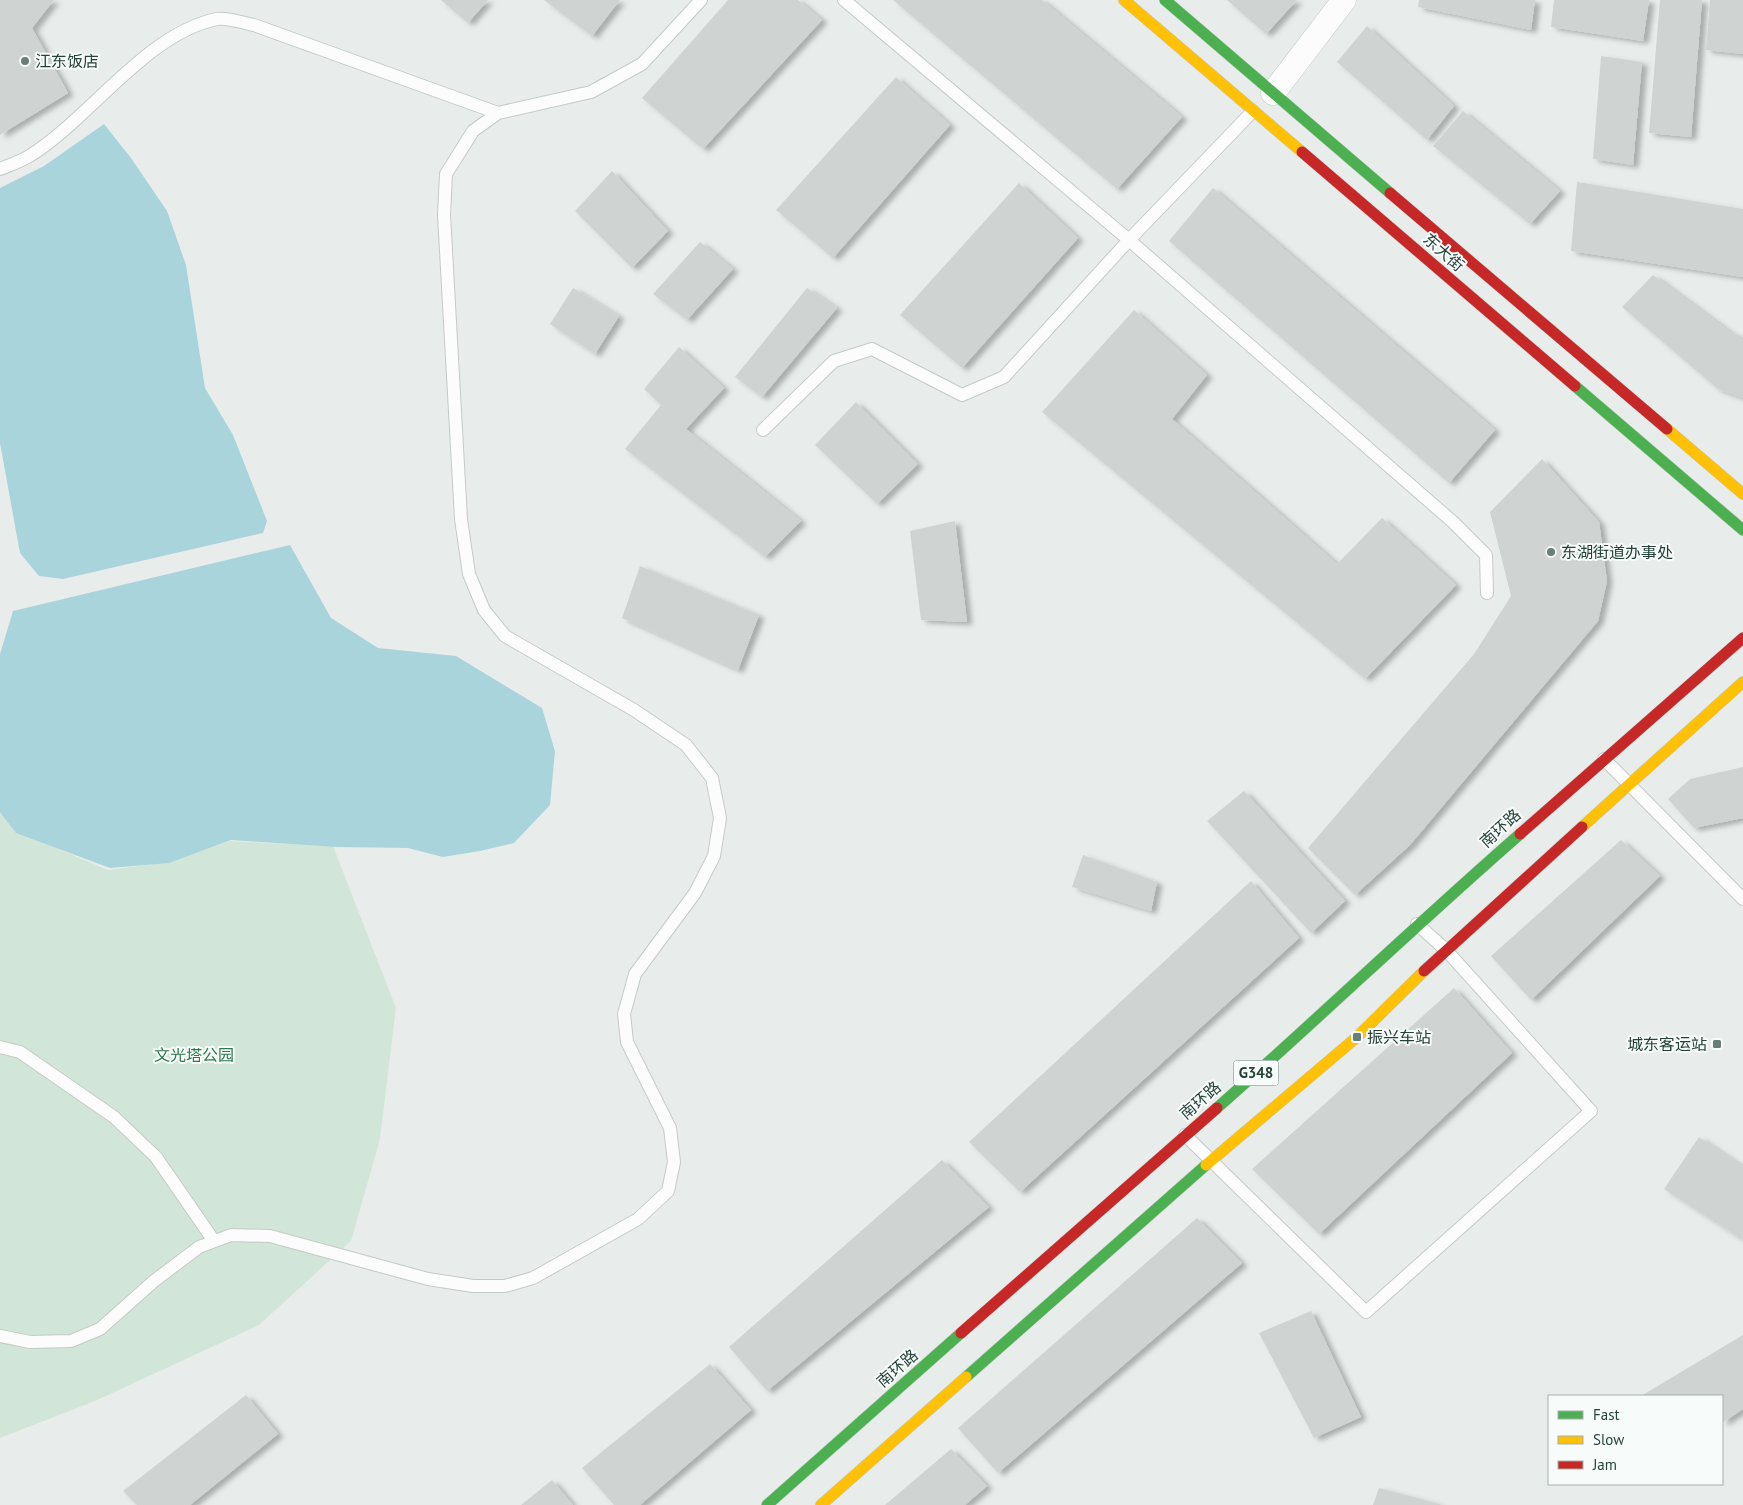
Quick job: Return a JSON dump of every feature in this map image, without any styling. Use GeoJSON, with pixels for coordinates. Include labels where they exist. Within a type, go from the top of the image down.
{"type":"FeatureCollection","features":[{"type":"Feature","properties":{"kind":"main road","name":"东大街"},"geometry":{"type":"LineString","coordinates":[[1124,0],[1743,530]]}},
{"type":"Feature","properties":{"kind":"main road","name":"东大街"},"geometry":{"type":"LineString","coordinates":[[1164,0],[1743,494]]}},
{"type":"Feature","properties":{"kind":"main road","name":"南环路"},"geometry":{"type":"LineString","coordinates":[[766,1505],[1297,1037],[1417,924],[1743,638]]}},
{"type":"Feature","properties":{"kind":"main road","name":"G348"},"geometry":{"type":"LineString","coordinates":[[821,1505],[1210,1162],[1357,1037],[1446,950],[1743,682]]}},
{"type":"Feature","properties":{"kind":"street"},"geometry":{"type":"LineString","coordinates":[[1273,92],[1344,0]]}},
{"type":"Feature","properties":{"kind":"lane"},"geometry":{"type":"LineString","coordinates":[[0,1336],[30,1342],[71,1341],[100,1329],[154,1281],[199,1247],[231,1235],[270,1236],[428,1279],[473,1286],[506,1286],[533,1278],[638,1220],[668,1191],[674,1162],[670,1128],[627,1042],[624,1014],[635,974],[695,893],[714,856],[720,818],[712,778],[686,746],[634,710],[505,636],[484,610],[470,574],[460,509],[444,215],[446,174],[473,132],[498,114],[592,92],[642,64],[702,0]]}},
{"type":"Feature","properties":{"kind":"lane"},"geometry":{"type":"LineString","coordinates":[[844,0],[1129,240],[1446,516],[1486,555],[1487,593]]}},
{"type":"Feature","properties":{"kind":"lane"},"geometry":{"type":"LineString","coordinates":[[0,169],[30,156],[62,132],[155,49],[191,28],[218,19],[254,25],[498,114]]}},
{"type":"Feature","properties":{"kind":"lane"},"geometry":{"type":"LineString","coordinates":[[763,430],[834,361],[872,349],[962,394],[1004,377],[1129,240],[1253,110]]}},
{"type":"Feature","properties":{"kind":"lane"},"geometry":{"type":"LineString","coordinates":[[1604,759],[1743,899]]}},
{"type":"Feature","properties":{"kind":"lane"},"geometry":{"type":"LineString","coordinates":[[1186,1135],[1210,1162],[1366,1312],[1592,1111],[1446,950],[1417,924]]}},
{"type":"Feature","properties":{"kind":"lane"},"geometry":{"type":"LineString","coordinates":[[0,1048],[20,1052],[114,1117],[156,1157],[214,1241]]}},
{"type":"Feature","properties":{"kind":"green space","name":"文光塔公园"},"geometry":{"type":"Polygon","coordinates":[[[0,812],[18,832],[108,870],[169,862],[230,841],[333,846],[396,1008],[380,1139],[351,1241],[259,1325],[95,1401],[0,1438],[0,812]]]}},
{"type":"Feature","properties":{"kind":"water"},"geometry":{"type":"Polygon","coordinates":[[[104,124],[131,158],[167,211],[186,265],[205,388],[233,435],[267,521],[263,533],[63,579],[39,576],[20,553],[0,443],[0,188],[44,166],[104,124]]]}},
{"type":"Feature","properties":{"kind":"water"},"geometry":{"type":"Polygon","coordinates":[[[290,545],[331,618],[378,648],[456,656],[542,708],[555,751],[550,805],[514,843],[443,857],[408,848],[336,847],[231,840],[169,863],[110,868],[16,833],[0,812],[0,654],[13,611],[290,545]]]}},
{"type":"Feature","properties":{"kind":"building","name":"江东饭店"},"geometry":{"type":"Polygon","coordinates":[[[0,0],[54,0],[32,28],[68,93],[0,135],[0,0]]]}},
{"type":"Feature","properties":{"kind":"building"},"geometry":{"type":"Polygon","coordinates":[[[441,0],[488,0],[468,23],[441,0]]]}},
{"type":"Feature","properties":{"kind":"building"},"geometry":{"type":"Polygon","coordinates":[[[544,0],[620,0],[592,36],[544,0]]]}},
{"type":"Feature","properties":{"kind":"building"},"geometry":{"type":"Polygon","coordinates":[[[728,0],[798,0],[822,20],[703,149],[642,98],[728,0]]]}},
{"type":"Feature","properties":{"kind":"building"},"geometry":{"type":"Polygon","coordinates":[[[893,0],[1042,0],[1182,117],[1117,189],[893,0]]]}},
{"type":"Feature","properties":{"kind":"building"},"geometry":{"type":"Polygon","coordinates":[[[1227,0],[1297,0],[1266,34],[1227,0]]]}},
{"type":"Feature","properties":{"kind":"building"},"geometry":{"type":"Polygon","coordinates":[[[1419,0],[1535,0],[1531,30],[1418,7],[1419,0]]]}},
{"type":"Feature","properties":{"kind":"building"},"geometry":{"type":"Polygon","coordinates":[[[1554,0],[1649,0],[1643,41],[1551,27],[1554,0]]]}},
{"type":"Feature","properties":{"kind":"building"},"geometry":{"type":"Polygon","coordinates":[[[1660,0],[1702,0],[1691,137],[1649,133],[1660,0]]]}},
{"type":"Feature","properties":{"kind":"building"},"geometry":{"type":"Polygon","coordinates":[[[1710,0],[1743,0],[1743,54],[1706,50],[1710,0]]]}},
{"type":"Feature","properties":{"kind":"building"},"geometry":{"type":"Polygon","coordinates":[[[1367,26],[1454,106],[1427,140],[1337,62],[1367,26]]]}},
{"type":"Feature","properties":{"kind":"building"},"geometry":{"type":"Polygon","coordinates":[[[1601,56],[1642,62],[1633,165],[1593,159],[1601,56]]]}},
{"type":"Feature","properties":{"kind":"building"},"geometry":{"type":"Polygon","coordinates":[[[896,77],[950,125],[833,258],[776,210],[896,77]]]}},
{"type":"Feature","properties":{"kind":"building"},"geometry":{"type":"Polygon","coordinates":[[[1463,111],[1560,191],[1530,224],[1433,146],[1463,111]]]}},
{"type":"Feature","properties":{"kind":"building"},"geometry":{"type":"Polygon","coordinates":[[[612,171],[668,231],[632,268],[575,211],[612,171]]]}},
{"type":"Feature","properties":{"kind":"building"},"geometry":{"type":"Polygon","coordinates":[[[1577,182],[1743,209],[1743,277],[1571,251],[1577,182]]]}},
{"type":"Feature","properties":{"kind":"building"},"geometry":{"type":"Polygon","coordinates":[[[1019,183],[1078,238],[962,368],[900,315],[1019,183]]]}},
{"type":"Feature","properties":{"kind":"building"},"geometry":{"type":"Polygon","coordinates":[[[1213,188],[1495,430],[1449,483],[1169,241],[1213,188]]]}},
{"type":"Feature","properties":{"kind":"building"},"geometry":{"type":"Polygon","coordinates":[[[700,242],[733,269],[687,320],[653,294],[700,242]]]}},
{"type":"Feature","properties":{"kind":"building"},"geometry":{"type":"Polygon","coordinates":[[[1653,275],[1730,332],[1743,337],[1743,398],[1718,389],[1622,307],[1653,275]]]}},
{"type":"Feature","properties":{"kind":"building"},"geometry":{"type":"Polygon","coordinates":[[[573,288],[619,316],[595,354],[550,324],[573,288]]]}},
{"type":"Feature","properties":{"kind":"building"},"geometry":{"type":"Polygon","coordinates":[[[807,288],[837,308],[762,397],[735,377],[807,288]]]}},
{"type":"Feature","properties":{"kind":"building"},"geometry":{"type":"Polygon","coordinates":[[[1134,310],[1207,375],[1172,419],[1337,564],[1382,518],[1456,585],[1365,679],[1042,412],[1134,310]]]}},
{"type":"Feature","properties":{"kind":"building"},"geometry":{"type":"Polygon","coordinates":[[[679,347],[724,388],[686,429],[801,521],[765,557],[625,449],[661,405],[644,389],[679,347]]]}},
{"type":"Feature","properties":{"kind":"building"},"geometry":{"type":"Polygon","coordinates":[[[856,402],[918,464],[877,504],[815,445],[856,402]]]}},
{"type":"Feature","properties":{"kind":"building"},"geometry":{"type":"Polygon","coordinates":[[[1542,459],[1599,522],[1607,581],[1598,621],[1410,845],[1355,895],[1308,848],[1474,654],[1511,596],[1490,512],[1542,459]]]}},
{"type":"Feature","properties":{"kind":"building"},"geometry":{"type":"Polygon","coordinates":[[[955,521],[967,622],[921,620],[910,531],[955,521]]]}},
{"type":"Feature","properties":{"kind":"building"},"geometry":{"type":"Polygon","coordinates":[[[640,566],[759,615],[738,670],[622,618],[640,566]]]}},
{"type":"Feature","properties":{"kind":"building"},"geometry":{"type":"Polygon","coordinates":[[[1743,767],[1743,818],[1694,828],[1668,799],[1690,779],[1743,767]]]}},
{"type":"Feature","properties":{"kind":"building"},"geometry":{"type":"Polygon","coordinates":[[[1244,791],[1345,901],[1311,933],[1207,821],[1244,791]]]}},
{"type":"Feature","properties":{"kind":"building"},"geometry":{"type":"Polygon","coordinates":[[[1621,840],[1660,876],[1531,1000],[1491,956],[1621,840]]]}},
{"type":"Feature","properties":{"kind":"building"},"geometry":{"type":"Polygon","coordinates":[[[1083,855],[1157,882],[1151,911],[1072,887],[1083,855]]]}},
{"type":"Feature","properties":{"kind":"building"},"geometry":{"type":"Polygon","coordinates":[[[1251,881],[1299,938],[1020,1192],[969,1142],[1251,881]]]}},
{"type":"Feature","properties":{"kind":"building"},"geometry":{"type":"Polygon","coordinates":[[[1454,988],[1512,1053],[1319,1234],[1252,1169],[1454,988]]]}},
{"type":"Feature","properties":{"kind":"building"},"geometry":{"type":"Polygon","coordinates":[[[1699,1137],[1743,1167],[1743,1240],[1664,1189],[1699,1137]]]}},
{"type":"Feature","properties":{"kind":"building"},"geometry":{"type":"Polygon","coordinates":[[[942,1160],[989,1207],[767,1391],[729,1347],[942,1160]]]}},
{"type":"Feature","properties":{"kind":"building"},"geometry":{"type":"Polygon","coordinates":[[[1197,1218],[1242,1263],[998,1473],[958,1428],[1197,1218]]]}},
{"type":"Feature","properties":{"kind":"building"},"geometry":{"type":"Polygon","coordinates":[[[1311,1311],[1361,1417],[1314,1438],[1259,1333],[1311,1311]]]}},
{"type":"Feature","properties":{"kind":"building"},"geometry":{"type":"Polygon","coordinates":[[[1743,1335],[1743,1409],[1723,1422],[1723,1395],[1643,1395],[1743,1335]]]}},
{"type":"Feature","properties":{"kind":"building"},"geometry":{"type":"Polygon","coordinates":[[[710,1364],[751,1410],[640,1505],[614,1505],[582,1468],[710,1364]]]}},
{"type":"Feature","properties":{"kind":"building"},"geometry":{"type":"Polygon","coordinates":[[[246,1395],[278,1434],[190,1505],[137,1505],[123,1491],[246,1395]]]}},
{"type":"Feature","properties":{"kind":"building"},"geometry":{"type":"Polygon","coordinates":[[[951,1449],[987,1486],[965,1505],[885,1505],[951,1449]]]}},
{"type":"Feature","properties":{"kind":"building"},"geometry":{"type":"Polygon","coordinates":[[[552,1480],[573,1505],[521,1505],[552,1480]]]}},
{"type":"Feature","properties":{"kind":"building"},"geometry":{"type":"Polygon","coordinates":[[[1379,1488],[1440,1504],[1440,1505],[1373,1505],[1379,1488]]]}},
{"type":"Feature","properties":{"kind":"traffic: fast"},"geometry":{"type":"LineString","coordinates":[[1165,0],[1390,193]]}},
{"type":"Feature","properties":{"kind":"traffic: fast"},"geometry":{"type":"LineString","coordinates":[[1575,386],[1743,530]]}},
{"type":"Feature","properties":{"kind":"traffic: fast"},"geometry":{"type":"LineString","coordinates":[[1217,1108],[1520,834]]}},
{"type":"Feature","properties":{"kind":"traffic: fast"},"geometry":{"type":"LineString","coordinates":[[966,1377],[1206,1165]]}},
{"type":"Feature","properties":{"kind":"traffic: fast"},"geometry":{"type":"LineString","coordinates":[[767,1505],[961,1333]]}},
{"type":"Feature","properties":{"kind":"traffic: slow"},"geometry":{"type":"LineString","coordinates":[[1124,0],[1302,152]]}},
{"type":"Feature","properties":{"kind":"traffic: slow"},"geometry":{"type":"LineString","coordinates":[[1667,429],[1743,494]]}},
{"type":"Feature","properties":{"kind":"traffic: slow"},"geometry":{"type":"LineString","coordinates":[[1582,827],[1743,682]]}},
{"type":"Feature","properties":{"kind":"traffic: slow"},"geometry":{"type":"LineString","coordinates":[[1206,1165],[1357,1037],[1424,971]]}},
{"type":"Feature","properties":{"kind":"traffic: slow"},"geometry":{"type":"LineString","coordinates":[[821,1505],[966,1377]]}},
{"type":"Feature","properties":{"kind":"traffic: jam"},"geometry":{"type":"LineString","coordinates":[[1302,152],[1575,386]]}},
{"type":"Feature","properties":{"kind":"traffic: jam"},"geometry":{"type":"LineString","coordinates":[[1390,193],[1667,429]]}},
{"type":"Feature","properties":{"kind":"traffic: jam"},"geometry":{"type":"LineString","coordinates":[[1520,834],[1743,638]]}},
{"type":"Feature","properties":{"kind":"traffic: jam"},"geometry":{"type":"LineString","coordinates":[[1424,971],[1582,827]]}},
{"type":"Feature","properties":{"kind":"traffic: jam"},"geometry":{"type":"LineString","coordinates":[[961,1333],[1217,1108]]}},
{"type":"Feature","properties":{"kind":"place","name":"江东饭店"},"geometry":{"type":"Point","coordinates":[25,61]}},
{"type":"Feature","properties":{"kind":"place","name":"东湖街道办事处"},"geometry":{"type":"Point","coordinates":[1551,552]}},
{"type":"Feature","properties":{"kind":"place","name":"振兴车站"},"geometry":{"type":"Point","coordinates":[1357,1037]}},
{"type":"Feature","properties":{"kind":"place","name":"城东客运站"},"geometry":{"type":"Point","coordinates":[1717,1044]}}]}
